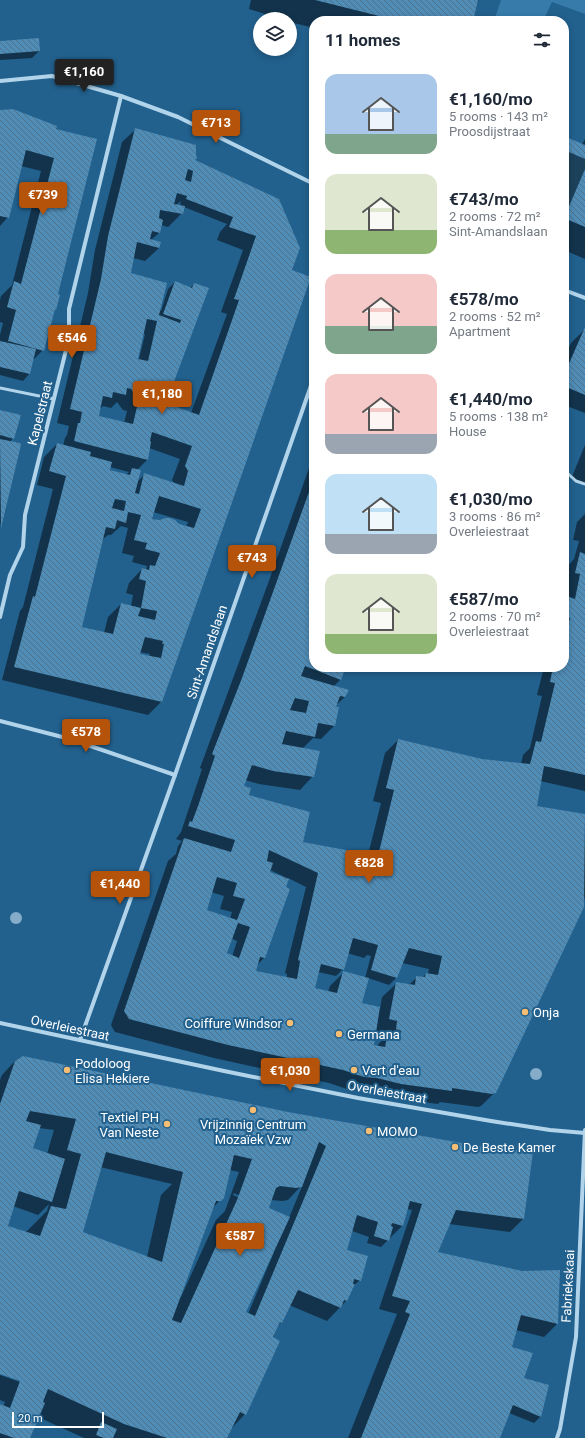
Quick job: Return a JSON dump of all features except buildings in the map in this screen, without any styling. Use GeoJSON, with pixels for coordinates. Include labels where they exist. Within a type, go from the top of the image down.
{"type":"FeatureCollection","features":[{"type":"Feature","properties":{"kind":"street"},"geometry":{"type":"LineString","coordinates":[[0,81],[52,76],[121,96],[178,117],[309,182]]}},
{"type":"Feature","properties":{"kind":"street","name":"Kapelstraat"},"geometry":{"type":"LineString","coordinates":[[0,617],[10,575],[23,547],[25,515],[69,338],[69,309],[121,96]]}},
{"type":"Feature","properties":{"kind":"street"},"geometry":{"type":"LineString","coordinates":[[569,292],[585,298]]}},
{"type":"Feature","properties":{"kind":"street","name":"Sint-Amandslaan"},"geometry":{"type":"LineString","coordinates":[[80,1040],[175,775],[309,391]]}},
{"type":"Feature","properties":{"kind":"street"},"geometry":{"type":"LineString","coordinates":[[0,721],[70,739],[175,775]]}},
{"type":"Feature","properties":{"kind":"street","name":"Overleiestraat"},"geometry":{"type":"LineString","coordinates":[[0,1023],[358,1098],[499,1122],[585,1132]]}},
{"type":"Feature","properties":{"kind":"street","name":"Fabriekskaai"},"geometry":{"type":"LineString","coordinates":[[557,1438],[576,1337],[585,1132]]}},
{"type":"Feature","properties":{"kind":"lane"},"geometry":{"type":"LineString","coordinates":[[0,388],[54,399]]}},
{"type":"Feature","properties":{"kind":"lane"},"geometry":{"type":"LineString","coordinates":[[569,475],[576,481],[585,484]]}},
{"type":"Feature","properties":{"kind":"shaded area"},"geometry":{"type":"Polygon","coordinates":[[[501,0],[585,0],[585,14],[552,2],[545,16],[496,16],[501,0]]]}},
{"type":"Feature","properties":{"kind":"shaded area"},"geometry":{"type":"Polygon","coordinates":[[[569,152],[585,159],[585,169],[569,207],[569,152]]]}},
{"type":"Feature","properties":{"kind":"place","name":"Onja"},"geometry":{"type":"Point","coordinates":[525,1012]}},
{"type":"Feature","properties":{"kind":"place","name":"Coiffure Windsor"},"geometry":{"type":"Point","coordinates":[290,1023]}},
{"type":"Feature","properties":{"kind":"place","name":"Germana"},"geometry":{"type":"Point","coordinates":[339,1034]}},
{"type":"Feature","properties":{"kind":"place","name":"Podoloog Elisa Hekiere"},"geometry":{"type":"Point","coordinates":[67,1070]}},
{"type":"Feature","properties":{"kind":"place","name":"Vert d'eau"},"geometry":{"type":"Point","coordinates":[354,1070]}},
{"type":"Feature","properties":{"kind":"place","name":"Vrijzinnig Centrum Mozaïek Vzw"},"geometry":{"type":"Point","coordinates":[253,1110]}},
{"type":"Feature","properties":{"kind":"place","name":"Textiel PH Van Neste"},"geometry":{"type":"Point","coordinates":[167,1124]}},
{"type":"Feature","properties":{"kind":"place","name":"MOMO"},"geometry":{"type":"Point","coordinates":[369,1131]}},
{"type":"Feature","properties":{"kind":"place","name":"De Beste Kamer"},"geometry":{"type":"Point","coordinates":[455,1147]}}]}
